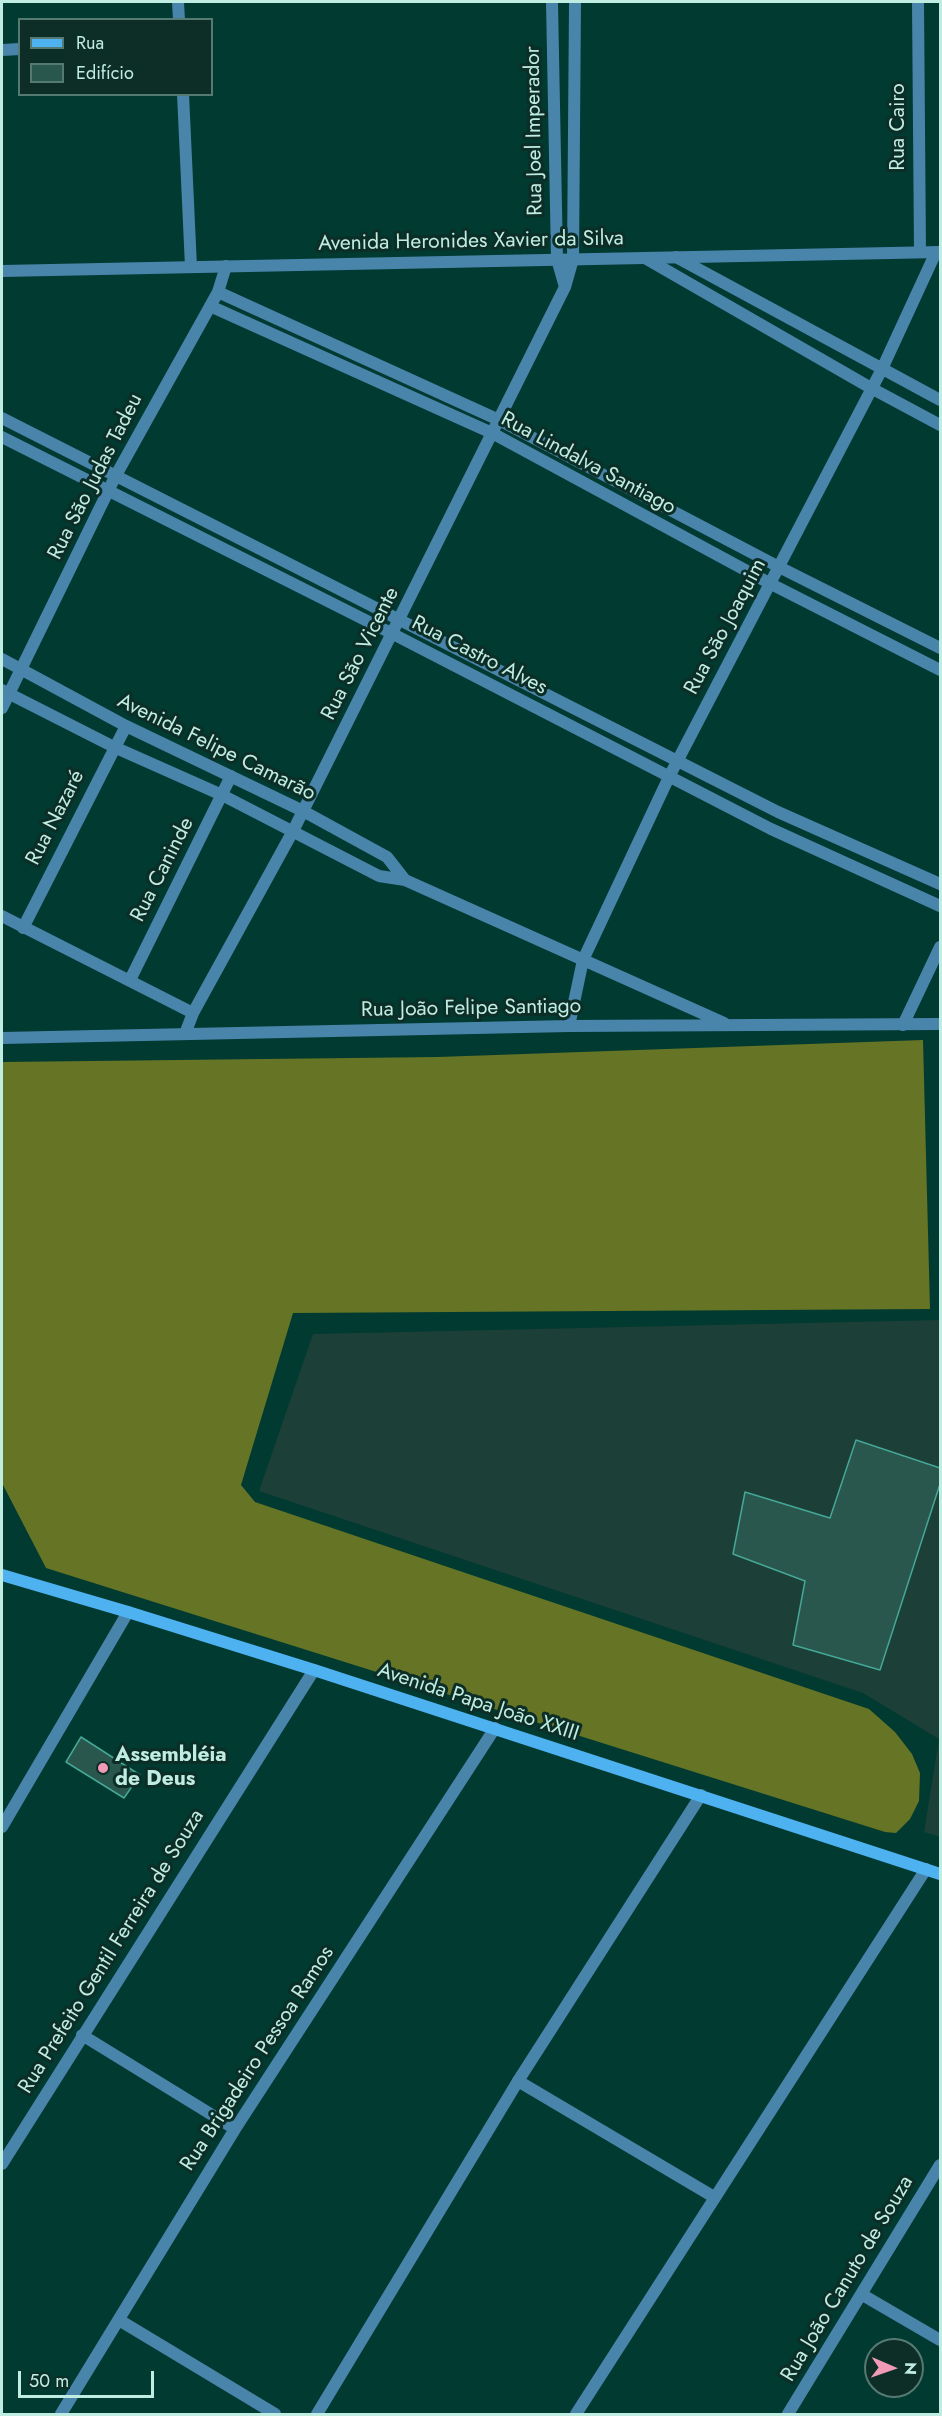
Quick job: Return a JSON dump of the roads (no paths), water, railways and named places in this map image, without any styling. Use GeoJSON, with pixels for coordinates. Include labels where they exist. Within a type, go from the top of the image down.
{"type":"FeatureCollection","features":[{"type":"Feature","properties":{"kind":"main road","name":"Avenida Papa João XXIII"},"geometry":{"type":"LineString","coordinates":[[2,1575],[314,1670],[940,1874]]}},
{"type":"Feature","properties":{"kind":"street"},"geometry":{"type":"LineString","coordinates":[[178,2],[179,18]]}},
{"type":"Feature","properties":{"kind":"street","name":"Rua Joel Imperador"},"geometry":{"type":"LineString","coordinates":[[552,2],[557,259]]}},
{"type":"Feature","properties":{"kind":"street","name":"Rua Joel Imperador"},"geometry":{"type":"LineString","coordinates":[[573,259],[574,2]]}},
{"type":"Feature","properties":{"kind":"street","name":"Rua Cairo"},"geometry":{"type":"LineString","coordinates":[[918,2],[920,252]]}},
{"type":"Feature","properties":{"kind":"street"},"geometry":{"type":"LineString","coordinates":[[2,50],[18,49]]}},
{"type":"Feature","properties":{"kind":"street"},"geometry":{"type":"LineString","coordinates":[[183,96],[191,267]]}},
{"type":"Feature","properties":{"kind":"street","name":"Avenida Heronides Xavier da Silva"},"geometry":{"type":"LineString","coordinates":[[2,271],[938,252]]}},
{"type":"Feature","properties":{"kind":"street","name":"Rua São Joaquim"},"geometry":{"type":"LineString","coordinates":[[569,1026],[583,960],[669,777],[882,369],[938,252]]}},
{"type":"Feature","properties":{"kind":"street"},"geometry":{"type":"LineString","coordinates":[[676,257],[940,400]]}},
{"type":"Feature","properties":{"kind":"street"},"geometry":{"type":"LineString","coordinates":[[645,258],[940,425]]}},
{"type":"Feature","properties":{"kind":"street"},"geometry":{"type":"LineString","coordinates":[[557,259],[565,287]]}},
{"type":"Feature","properties":{"kind":"street","name":"Rua São Vicente"},"geometry":{"type":"LineString","coordinates":[[185,1034],[193,1013],[293,831],[393,634],[565,287],[573,259]]}},
{"type":"Feature","properties":{"kind":"street","name":"Rua São Judas Tadeu"},"geometry":{"type":"LineString","coordinates":[[2,708],[5,692],[21,669],[115,477],[218,292],[226,266]]}},
{"type":"Feature","properties":{"kind":"street","name":"Rua Lindalva Santiago"},"geometry":{"type":"LineString","coordinates":[[218,292],[499,420],[779,567],[940,648]]}},
{"type":"Feature","properties":{"kind":"street","name":"Rua Lindalva Santiago"},"geometry":{"type":"LineString","coordinates":[[210,306],[492,434],[771,584],[940,670]]}},
{"type":"Feature","properties":{"kind":"street","name":"Rua Castro Alves"},"geometry":{"type":"LineString","coordinates":[[2,418],[778,812],[940,884]]}},
{"type":"Feature","properties":{"kind":"street","name":"Rua Castro Alves"},"geometry":{"type":"LineString","coordinates":[[2,436],[771,829],[940,906]]}},
{"type":"Feature","properties":{"kind":"street"},"geometry":{"type":"LineString","coordinates":[[294,584],[300,571]]}},
{"type":"Feature","properties":{"kind":"street","name":"Avenida Felipe Camarão"},"geometry":{"type":"LineString","coordinates":[[2,659],[126,726],[303,812],[387,857],[405,880]]}},
{"type":"Feature","properties":{"kind":"street","name":"Avenida Felipe Camarão"},"geometry":{"type":"LineString","coordinates":[[5,692],[114,747],[222,795],[380,876],[405,880],[729,1025]]}},
{"type":"Feature","properties":{"kind":"street","name":"Rua Nazaré"},"geometry":{"type":"LineString","coordinates":[[23,927],[126,726]]}},
{"type":"Feature","properties":{"kind":"street","name":"Rua Caninde"},"geometry":{"type":"LineString","coordinates":[[130,981],[231,776]]}},
{"type":"Feature","properties":{"kind":"street"},"geometry":{"type":"LineString","coordinates":[[771,829],[778,812]]}},
{"type":"Feature","properties":{"kind":"street"},"geometry":{"type":"LineString","coordinates":[[2,916],[193,1013]]}},
{"type":"Feature","properties":{"kind":"street"},"geometry":{"type":"LineString","coordinates":[[903,1025],[940,947]]}},
{"type":"Feature","properties":{"kind":"street","name":"Rua João Felipe Santiago"},"geometry":{"type":"LineString","coordinates":[[2,1038],[569,1026],[940,1024]]}},
{"type":"Feature","properties":{"kind":"street"},"geometry":{"type":"LineString","coordinates":[[2,1827],[128,1612]]}},
{"type":"Feature","properties":{"kind":"street","name":"Rua Prefeito Gentil Ferreira de Souza"},"geometry":{"type":"LineString","coordinates":[[2,2164],[314,1670]]}},
{"type":"Feature","properties":{"kind":"street","name":"Rua Brigadeiro Pessoa Ramos"},"geometry":{"type":"LineString","coordinates":[[61,2415],[235,2129],[495,1728]]}},
{"type":"Feature","properties":{"kind":"street"},"geometry":{"type":"LineString","coordinates":[[317,2415],[518,2081],[701,1796]]}},
{"type":"Feature","properties":{"kind":"street"},"geometry":{"type":"LineString","coordinates":[[593,2415],[578,2411],[926,1869]]}},
{"type":"Feature","properties":{"kind":"street"},"geometry":{"type":"LineString","coordinates":[[82,2035],[235,2129]]}},
{"type":"Feature","properties":{"kind":"street"},"geometry":{"type":"LineString","coordinates":[[518,2081],[714,2198]]}},
{"type":"Feature","properties":{"kind":"street","name":"Rua João Canuto de Souza"},"geometry":{"type":"LineString","coordinates":[[788,2415],[940,2165]]}},
{"type":"Feature","properties":{"kind":"street"},"geometry":{"type":"LineString","coordinates":[[861,2294],[940,2340]]}},
{"type":"Feature","properties":{"kind":"street"},"geometry":{"type":"LineString","coordinates":[[119,2320],[275,2415]]}},
{"type":"Feature","properties":{"kind":"place","name":"Assembléia de Deus"},"geometry":{"type":"Point","coordinates":[103,1768]}}]}
